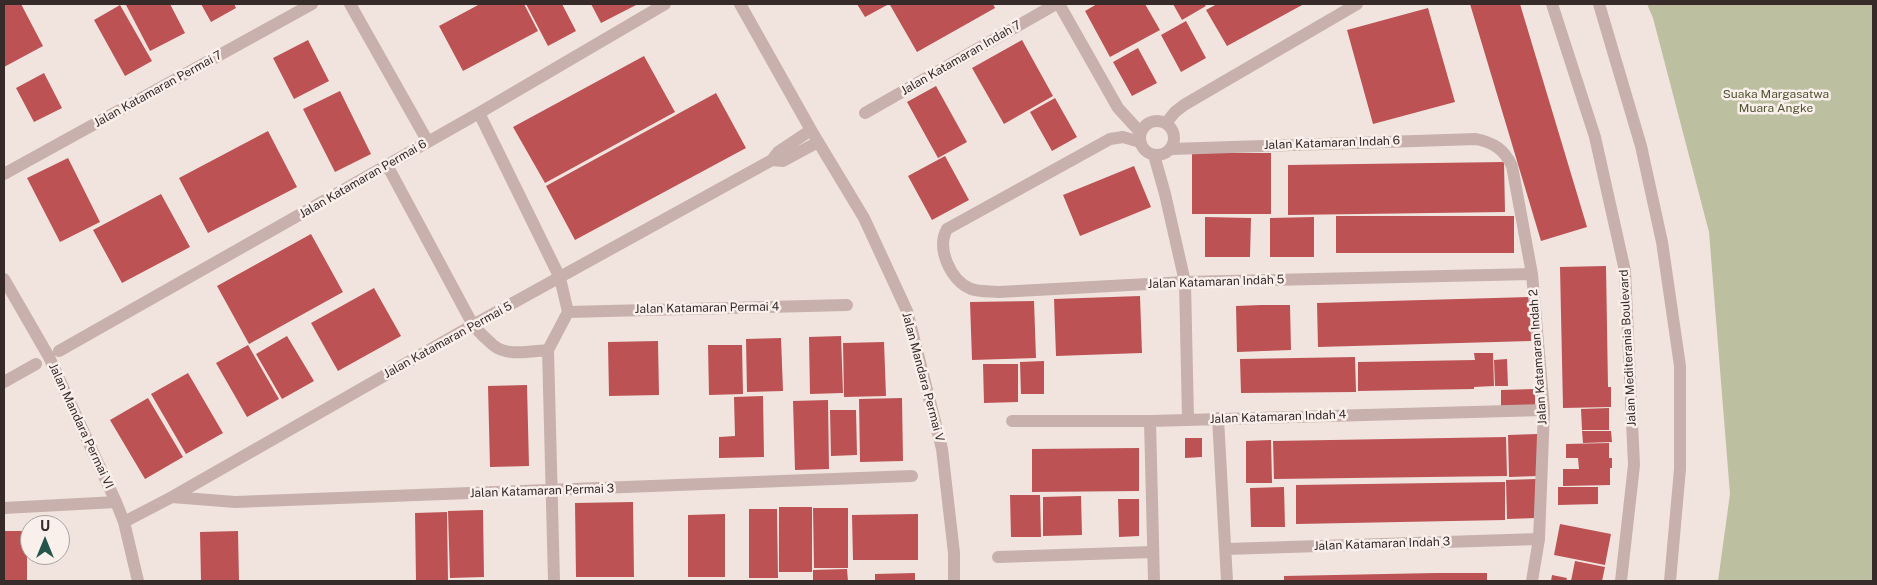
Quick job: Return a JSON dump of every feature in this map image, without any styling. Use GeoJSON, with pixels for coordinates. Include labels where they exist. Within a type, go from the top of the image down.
{"type":"FeatureCollection","features":[{"type":"Feature","properties":{"kind":"street","name":"Jalan Katamaran Permai 7"},"geometry":{"type":"LineString","coordinates":[[4,174],[312,4]]}},
{"type":"Feature","properties":{"kind":"street"},"geometry":{"type":"LineString","coordinates":[[350,4],[428,142]]}},
{"type":"Feature","properties":{"kind":"street","name":"Jalan Katamaran Permai 6"},"geometry":{"type":"LineString","coordinates":[[59,351],[479,113],[665,4]]}},
{"type":"Feature","properties":{"kind":"street","name":"Jalan Mandara Permai V"},"geometry":{"type":"LineString","coordinates":[[740,4],[811,130],[864,218],[907,311],[942,450],[954,553],[954,581]]}},
{"type":"Feature","properties":{"kind":"street"},"geometry":{"type":"LineString","coordinates":[[1058,4],[1118,108],[1140,137],[1145,151],[1154,155],[1163,154],[1171,149],[1175,139],[1173,130],[1166,123],[1156,121],[1146,124],[1140,137]]}},
{"type":"Feature","properties":{"kind":"street","name":"Jalan Katamaran Indah 7"},"geometry":{"type":"LineString","coordinates":[[865,113],[1058,4]]}},
{"type":"Feature","properties":{"kind":"street"},"geometry":{"type":"LineString","coordinates":[[1166,123],[1184,105],[1357,4]]}},
{"type":"Feature","properties":{"kind":"street","name":"Jalan Mediterania Boulevard"},"geometry":{"type":"LineString","coordinates":[[1552,4],[1595,137],[1625,271],[1634,465],[1621,581]]}},
{"type":"Feature","properties":{"kind":"street"},"geometry":{"type":"LineString","coordinates":[[1599,4],[1641,146],[1662,242],[1680,366],[1680,469],[1670,581]]}},
{"type":"Feature","properties":{"kind":"street"},"geometry":{"type":"LineString","coordinates":[[479,113],[560,278],[568,312],[548,350],[550,491],[554,581]]}},
{"type":"Feature","properties":{"kind":"street","name":"Jalan Katamaran Permai 5"},"geometry":{"type":"LineString","coordinates":[[124,522],[172,497],[473,325],[772,160],[778,152],[811,130]]}},
{"type":"Feature","properties":{"kind":"street","name":"Jalan Katamaran Indah 5"},"geometry":{"type":"LineString","coordinates":[[1140,137],[1110,139],[947,229],[943,235],[943,243],[950,270],[959,283],[973,290],[999,292],[1185,282],[1532,274]]}},
{"type":"Feature","properties":{"kind":"street","name":"Jalan Katamaran Indah 6"},"geometry":{"type":"LineString","coordinates":[[1171,149],[1476,139],[1491,143]]}},
{"type":"Feature","properties":{"kind":"street","name":"Jalan Katamaran Permai 5"},"geometry":{"type":"LineString","coordinates":[[772,160],[783,161],[818,142]]}},
{"type":"Feature","properties":{"kind":"street","name":"Jalan Katamaran Indah 2"},"geometry":{"type":"LineString","coordinates":[[1491,143],[1499,147],[1507,156],[1512,166],[1532,274],[1544,410],[1539,539],[1532,581]]}},
{"type":"Feature","properties":{"kind":"street"},"geometry":{"type":"LineString","coordinates":[[1154,155],[1185,282],[1188,419]]}},
{"type":"Feature","properties":{"kind":"street"},"geometry":{"type":"LineString","coordinates":[[387,165],[473,325],[494,346],[501,350],[511,352],[548,350]]}},
{"type":"Feature","properties":{"kind":"street","name":"Jalan Mandara Permai VI"},"geometry":{"type":"LineString","coordinates":[[4,279],[50,357],[116,502],[124,522],[138,581]]}},
{"type":"Feature","properties":{"kind":"street","name":"Jalan Katamaran Permai 4"},"geometry":{"type":"LineString","coordinates":[[568,312],[847,305]]}},
{"type":"Feature","properties":{"kind":"street"},"geometry":{"type":"LineString","coordinates":[[4,382],[36,364]]}},
{"type":"Feature","properties":{"kind":"street","name":"Jalan Katamaran Indah 4"},"geometry":{"type":"LineString","coordinates":[[1012,421],[1150,421],[1544,410]]}},
{"type":"Feature","properties":{"kind":"street"},"geometry":{"type":"LineString","coordinates":[[1218,418],[1227,581]]}},
{"type":"Feature","properties":{"kind":"street"},"geometry":{"type":"LineString","coordinates":[[1150,421],[1154,581]]}},
{"type":"Feature","properties":{"kind":"street","name":"Jalan Katamaran Permai 3"},"geometry":{"type":"LineString","coordinates":[[172,497],[235,502],[912,476]]}},
{"type":"Feature","properties":{"kind":"street"},"geometry":{"type":"LineString","coordinates":[[4,508],[116,502]]}},
{"type":"Feature","properties":{"kind":"street","name":"Jalan Katamaran Indah 3"},"geometry":{"type":"LineString","coordinates":[[1226,549],[1539,539]]}},
{"type":"Feature","properties":{"kind":"street"},"geometry":{"type":"LineString","coordinates":[[998,557],[1153,552]]}},
{"type":"Feature","properties":{"kind":"green space","name":"Suaka Margasatwa Muara Angke"},"geometry":{"type":"Polygon","coordinates":[[[1647,4],[1873,4],[1873,581],[1718,581],[1730,494],[1709,232],[1653,18],[1647,4]]]}},
{"type":"Feature","properties":{"kind":"building"},"geometry":{"type":"Polygon","coordinates":[[[4,4],[21,4],[43,46],[4,67],[4,4]]]}},
{"type":"Feature","properties":{"kind":"building"},"geometry":{"type":"Polygon","coordinates":[[[170,4],[185,33],[150,51],[126,5],[170,4]]]}},
{"type":"Feature","properties":{"kind":"building"},"geometry":{"type":"Polygon","coordinates":[[[201,4],[234,4],[236,8],[211,22],[201,4]]]}},
{"type":"Feature","properties":{"kind":"building"},"geometry":{"type":"Polygon","coordinates":[[[480,4],[524,4],[538,31],[463,71],[439,26],[480,4]]]}},
{"type":"Feature","properties":{"kind":"building"},"geometry":{"type":"Polygon","coordinates":[[[526,4],[562,4],[576,31],[548,46],[526,4]]]}},
{"type":"Feature","properties":{"kind":"building"},"geometry":{"type":"Polygon","coordinates":[[[591,4],[638,4],[601,23],[591,4]]]}},
{"type":"Feature","properties":{"kind":"building"},"geometry":{"type":"Polygon","coordinates":[[[857,4],[889,4],[865,17],[857,4]]]}},
{"type":"Feature","properties":{"kind":"building"},"geometry":{"type":"Polygon","coordinates":[[[993,4],[995,8],[917,52],[890,5],[993,4]]]}},
{"type":"Feature","properties":{"kind":"building"},"geometry":{"type":"Polygon","coordinates":[[[1097,4],[1145,4],[1160,30],[1110,57],[1085,11],[1097,4]]]}},
{"type":"Feature","properties":{"kind":"building"},"geometry":{"type":"Polygon","coordinates":[[[1173,4],[1204,4],[1206,6],[1182,20],[1173,4]]]}},
{"type":"Feature","properties":{"kind":"building"},"geometry":{"type":"Polygon","coordinates":[[[1217,4],[1304,4],[1227,46],[1206,10],[1217,4]]]}},
{"type":"Feature","properties":{"kind":"building"},"geometry":{"type":"Polygon","coordinates":[[[1470,4],[1520,4],[1587,227],[1541,241],[1470,4]]]}},
{"type":"Feature","properties":{"kind":"building"},"geometry":{"type":"Polygon","coordinates":[[[120,5],[152,61],[125,76],[94,20],[120,5]]]}},
{"type":"Feature","properties":{"kind":"building"},"geometry":{"type":"Polygon","coordinates":[[[1428,8],[1455,102],[1373,124],[1347,30],[1428,8]]]}},
{"type":"Feature","properties":{"kind":"building"},"geometry":{"type":"Polygon","coordinates":[[[1186,21],[1206,58],[1181,72],[1161,35],[1186,21]]]}},
{"type":"Feature","properties":{"kind":"building"},"geometry":{"type":"Polygon","coordinates":[[[308,40],[329,81],[294,99],[273,58],[308,40]]]}},
{"type":"Feature","properties":{"kind":"building"},"geometry":{"type":"Polygon","coordinates":[[[1022,40],[1053,96],[1004,124],[972,68],[1022,40]]]}},
{"type":"Feature","properties":{"kind":"building"},"geometry":{"type":"Polygon","coordinates":[[[1138,48],[1157,83],[1132,96],[1113,62],[1138,48]]]}},
{"type":"Feature","properties":{"kind":"building"},"geometry":{"type":"Polygon","coordinates":[[[644,56],[675,112],[545,183],[513,127],[644,56]]]}},
{"type":"Feature","properties":{"kind":"building"},"geometry":{"type":"Polygon","coordinates":[[[44,73],[62,108],[34,122],[16,88],[44,73]]]}},
{"type":"Feature","properties":{"kind":"building"},"geometry":{"type":"Polygon","coordinates":[[[936,86],[967,142],[938,158],[907,102],[936,86]]]}},
{"type":"Feature","properties":{"kind":"building"},"geometry":{"type":"Polygon","coordinates":[[[340,91],[371,154],[335,172],[303,109],[340,91]]]}},
{"type":"Feature","properties":{"kind":"building"},"geometry":{"type":"Polygon","coordinates":[[[716,93],[746,148],[575,240],[546,186],[716,93]]]}},
{"type":"Feature","properties":{"kind":"building"},"geometry":{"type":"Polygon","coordinates":[[[1055,98],[1077,137],[1052,151],[1030,112],[1055,98]]]}},
{"type":"Feature","properties":{"kind":"building"},"geometry":{"type":"Polygon","coordinates":[[[268,131],[297,187],[208,233],[179,178],[268,131]]]}},
{"type":"Feature","properties":{"kind":"building"},"geometry":{"type":"Polygon","coordinates":[[[1192,153],[1271,153],[1271,214],[1192,214],[1192,153]]]}},
{"type":"Feature","properties":{"kind":"building"},"geometry":{"type":"Polygon","coordinates":[[[945,156],[969,200],[932,220],[908,176],[945,156]]]}},
{"type":"Feature","properties":{"kind":"building"},"geometry":{"type":"Polygon","coordinates":[[[68,158],[100,222],[60,242],[27,178],[68,158]]]}},
{"type":"Feature","properties":{"kind":"building"},"geometry":{"type":"Polygon","coordinates":[[[1504,162],[1505,212],[1288,215],[1288,165],[1504,162]]]}},
{"type":"Feature","properties":{"kind":"building"},"geometry":{"type":"Polygon","coordinates":[[[1134,166],[1151,207],[1080,236],[1063,195],[1134,166]]]}},
{"type":"Feature","properties":{"kind":"building"},"geometry":{"type":"Polygon","coordinates":[[[161,194],[190,247],[122,283],[93,230],[161,194]]]}},
{"type":"Feature","properties":{"kind":"building"},"geometry":{"type":"Polygon","coordinates":[[[1336,216],[1514,216],[1514,253],[1336,253],[1336,216]]]}},
{"type":"Feature","properties":{"kind":"building"},"geometry":{"type":"Polygon","coordinates":[[[1205,217],[1251,218],[1250,257],[1205,257],[1205,217]]]}},
{"type":"Feature","properties":{"kind":"building"},"geometry":{"type":"Polygon","coordinates":[[[1314,217],[1314,257],[1270,257],[1270,218],[1314,217]]]}},
{"type":"Feature","properties":{"kind":"building"},"geometry":{"type":"Polygon","coordinates":[[[311,234],[343,292],[249,344],[217,286],[311,234]]]}},
{"type":"Feature","properties":{"kind":"building"},"geometry":{"type":"Polygon","coordinates":[[[1606,266],[1608,387],[1611,387],[1611,407],[1563,408],[1560,267],[1606,266]]]}},
{"type":"Feature","properties":{"kind":"building"},"geometry":{"type":"Polygon","coordinates":[[[374,288],[401,336],[338,371],[311,323],[374,288]]]}},
{"type":"Feature","properties":{"kind":"building"},"geometry":{"type":"Polygon","coordinates":[[[1140,296],[1142,353],[1056,356],[1054,299],[1140,296]]]}},
{"type":"Feature","properties":{"kind":"building"},"geometry":{"type":"Polygon","coordinates":[[[1530,297],[1531,341],[1318,347],[1317,303],[1530,297]]]}},
{"type":"Feature","properties":{"kind":"building"},"geometry":{"type":"Polygon","coordinates":[[[1034,301],[1036,358],[972,360],[970,302],[1034,301]]]}},
{"type":"Feature","properties":{"kind":"building"},"geometry":{"type":"Polygon","coordinates":[[[1290,305],[1291,350],[1237,352],[1236,306],[1290,305]]]}},
{"type":"Feature","properties":{"kind":"building"},"geometry":{"type":"Polygon","coordinates":[[[287,336],[314,381],[282,399],[256,354],[287,336]]]}},
{"type":"Feature","properties":{"kind":"building"},"geometry":{"type":"Polygon","coordinates":[[[841,336],[843,393],[810,394],[809,337],[841,336]]]}},
{"type":"Feature","properties":{"kind":"building"},"geometry":{"type":"Polygon","coordinates":[[[781,338],[783,391],[747,392],[746,339],[781,338]]]}},
{"type":"Feature","properties":{"kind":"building"},"geometry":{"type":"Polygon","coordinates":[[[658,341],[659,395],[609,396],[608,342],[658,341]]]}},
{"type":"Feature","properties":{"kind":"building"},"geometry":{"type":"Polygon","coordinates":[[[884,342],[886,396],[844,397],[843,343],[884,342]]]}},
{"type":"Feature","properties":{"kind":"building"},"geometry":{"type":"Polygon","coordinates":[[[248,345],[279,399],[247,417],[216,363],[248,345]]]}},
{"type":"Feature","properties":{"kind":"building"},"geometry":{"type":"Polygon","coordinates":[[[708,345],[742,345],[743,394],[709,395],[708,345]]]}},
{"type":"Feature","properties":{"kind":"building"},"geometry":{"type":"Polygon","coordinates":[[[1474,353],[1493,353],[1494,386],[1474,387],[1474,389],[1358,391],[1358,362],[1475,360],[1474,353]]]}},
{"type":"Feature","properties":{"kind":"building"},"geometry":{"type":"Polygon","coordinates":[[[1355,357],[1356,392],[1241,393],[1240,359],[1355,357]]]}},
{"type":"Feature","properties":{"kind":"building"},"geometry":{"type":"Polygon","coordinates":[[[1507,359],[1508,386],[1495,386],[1494,360],[1507,359]]]}},
{"type":"Feature","properties":{"kind":"building"},"geometry":{"type":"Polygon","coordinates":[[[1044,361],[1044,394],[1021,394],[1020,362],[1044,361]]]}},
{"type":"Feature","properties":{"kind":"building"},"geometry":{"type":"Polygon","coordinates":[[[983,364],[1018,364],[1018,402],[984,403],[983,364]]]}},
{"type":"Feature","properties":{"kind":"building"},"geometry":{"type":"Polygon","coordinates":[[[188,373],[223,433],[186,454],[151,394],[188,373]]]}},
{"type":"Feature","properties":{"kind":"building"},"geometry":{"type":"Polygon","coordinates":[[[527,385],[529,466],[490,467],[488,386],[527,385]]]}},
{"type":"Feature","properties":{"kind":"building"},"geometry":{"type":"Polygon","coordinates":[[[1535,389],[1535,406],[1501,406],[1501,390],[1535,389]]]}},
{"type":"Feature","properties":{"kind":"building"},"geometry":{"type":"Polygon","coordinates":[[[763,396],[764,457],[719,458],[719,437],[735,436],[734,397],[763,396]]]}},
{"type":"Feature","properties":{"kind":"building"},"geometry":{"type":"Polygon","coordinates":[[[148,398],[183,457],[145,479],[110,420],[148,398]]]}},
{"type":"Feature","properties":{"kind":"building"},"geometry":{"type":"Polygon","coordinates":[[[902,398],[903,461],[860,462],[859,399],[902,398]]]}},
{"type":"Feature","properties":{"kind":"building"},"geometry":{"type":"Polygon","coordinates":[[[828,400],[829,469],[795,470],[793,401],[828,400]]]}},
{"type":"Feature","properties":{"kind":"building"},"geometry":{"type":"Polygon","coordinates":[[[1609,408],[1609,430],[1582,430],[1581,409],[1609,408]]]}},
{"type":"Feature","properties":{"kind":"building"},"geometry":{"type":"Polygon","coordinates":[[[830,410],[856,410],[857,455],[831,456],[830,410]]]}},
{"type":"Feature","properties":{"kind":"building"},"geometry":{"type":"Polygon","coordinates":[[[1582,431],[1611,431],[1612,442],[1583,443],[1582,431]]]}},
{"type":"Feature","properties":{"kind":"building"},"geometry":{"type":"Polygon","coordinates":[[[1537,434],[1538,476],[1509,477],[1508,435],[1537,434]]]}},
{"type":"Feature","properties":{"kind":"building"},"geometry":{"type":"Polygon","coordinates":[[[1506,437],[1507,476],[1274,479],[1273,441],[1506,437]]]}},
{"type":"Feature","properties":{"kind":"building"},"geometry":{"type":"Polygon","coordinates":[[[1185,438],[1202,438],[1202,457],[1185,458],[1185,438]]]}},
{"type":"Feature","properties":{"kind":"building"},"geometry":{"type":"Polygon","coordinates":[[[1271,440],[1272,483],[1246,483],[1246,441],[1271,440]]]}},
{"type":"Feature","properties":{"kind":"building"},"geometry":{"type":"Polygon","coordinates":[[[1609,443],[1609,458],[1612,458],[1610,485],[1563,486],[1563,469],[1579,469],[1578,458],[1566,458],[1566,444],[1609,443]]]}},
{"type":"Feature","properties":{"kind":"building"},"geometry":{"type":"Polygon","coordinates":[[[1139,448],[1139,491],[1032,492],[1032,449],[1139,448]]]}},
{"type":"Feature","properties":{"kind":"building"},"geometry":{"type":"Polygon","coordinates":[[[1536,479],[1537,518],[1507,519],[1506,480],[1536,479]]]}},
{"type":"Feature","properties":{"kind":"building"},"geometry":{"type":"Polygon","coordinates":[[[1505,482],[1505,520],[1296,524],[1296,485],[1505,482]]]}},
{"type":"Feature","properties":{"kind":"building"},"geometry":{"type":"Polygon","coordinates":[[[1284,487],[1285,527],[1251,527],[1250,488],[1284,487]]]}},
{"type":"Feature","properties":{"kind":"building"},"geometry":{"type":"Polygon","coordinates":[[[1558,487],[1598,487],[1598,504],[1558,505],[1558,487]]]}},
{"type":"Feature","properties":{"kind":"building"},"geometry":{"type":"Polygon","coordinates":[[[1010,495],[1040,495],[1041,537],[1011,537],[1010,495]]]}},
{"type":"Feature","properties":{"kind":"building"},"geometry":{"type":"Polygon","coordinates":[[[1081,496],[1082,535],[1043,536],[1043,497],[1081,496]]]}},
{"type":"Feature","properties":{"kind":"building"},"geometry":{"type":"Polygon","coordinates":[[[1118,499],[1139,499],[1139,536],[1119,537],[1118,499]]]}},
{"type":"Feature","properties":{"kind":"building"},"geometry":{"type":"Polygon","coordinates":[[[633,502],[634,577],[576,577],[575,503],[633,502]]]}},
{"type":"Feature","properties":{"kind":"building"},"geometry":{"type":"Polygon","coordinates":[[[779,507],[812,507],[812,572],[779,572],[779,507]]]}},
{"type":"Feature","properties":{"kind":"building"},"geometry":{"type":"Polygon","coordinates":[[[813,508],[848,508],[848,568],[814,568],[813,508]]]}},
{"type":"Feature","properties":{"kind":"building"},"geometry":{"type":"Polygon","coordinates":[[[749,509],[777,509],[778,578],[749,578],[749,509]]]}},
{"type":"Feature","properties":{"kind":"building"},"geometry":{"type":"Polygon","coordinates":[[[483,510],[484,577],[450,578],[448,511],[483,510]]]}},
{"type":"Feature","properties":{"kind":"building"},"geometry":{"type":"Polygon","coordinates":[[[447,512],[448,581],[416,581],[415,513],[447,512]]]}},
{"type":"Feature","properties":{"kind":"building"},"geometry":{"type":"Polygon","coordinates":[[[725,514],[725,577],[688,577],[688,515],[725,514]]]}},
{"type":"Feature","properties":{"kind":"building"},"geometry":{"type":"Polygon","coordinates":[[[918,514],[918,560],[853,560],[852,515],[918,514]]]}},
{"type":"Feature","properties":{"kind":"building"},"geometry":{"type":"Polygon","coordinates":[[[1560,524],[1611,534],[1605,565],[1554,555],[1560,524]]]}},
{"type":"Feature","properties":{"kind":"building"},"geometry":{"type":"Polygon","coordinates":[[[4,531],[20,531],[20,565],[27,565],[27,581],[4,581],[4,531]]]}},
{"type":"Feature","properties":{"kind":"building"},"geometry":{"type":"Polygon","coordinates":[[[238,531],[239,581],[201,581],[200,532],[238,531]]]}},
{"type":"Feature","properties":{"kind":"building"},"geometry":{"type":"Polygon","coordinates":[[[1575,561],[1605,567],[1602,581],[1571,581],[1575,561]]]}},
{"type":"Feature","properties":{"kind":"building"},"geometry":{"type":"Polygon","coordinates":[[[847,569],[848,581],[813,581],[813,570],[847,569]]]}},
{"type":"Feature","properties":{"kind":"building"},"geometry":{"type":"Polygon","coordinates":[[[915,573],[915,581],[875,581],[875,574],[915,573]]]}},
{"type":"Feature","properties":{"kind":"building"},"geometry":{"type":"Polygon","coordinates":[[[1487,573],[1487,581],[1284,581],[1284,576],[1487,573]]]}},
{"type":"Feature","properties":{"kind":"building"},"geometry":{"type":"Polygon","coordinates":[[[1552,575],[1567,578],[1566,581],[1551,581],[1552,575]]]}}]}
